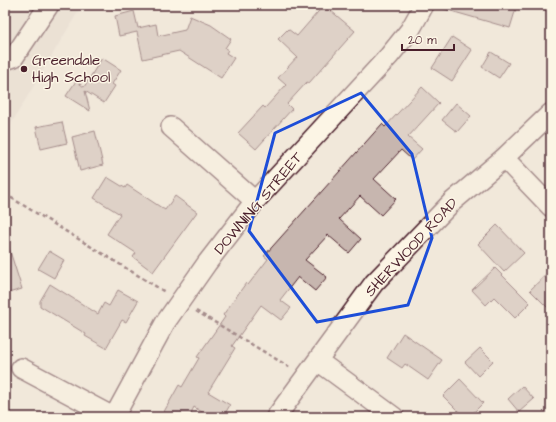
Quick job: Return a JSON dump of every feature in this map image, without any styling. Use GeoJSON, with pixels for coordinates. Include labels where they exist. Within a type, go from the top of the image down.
{"type":"FeatureCollection","features":[{"type":"Feature","properties":{"kind":"street"},"geometry":{"type":"LineString","coordinates":[[5,60],[14,57],[49,5]]}},
{"type":"Feature","properties":{"kind":"street","name":"DOWNING STREET"},"geometry":{"type":"LineString","coordinates":[[114,417],[165,323],[207,263],[255,202],[389,56],[410,30],[424,5]]}},
{"type":"Feature","properties":{"kind":"street","name":"SHERWOOD ROAD"},"geometry":{"type":"LineString","coordinates":[[276,417],[374,283],[452,202],[504,158],[551,112]]}},
{"type":"Feature","properties":{"kind":"street"},"geometry":{"type":"LineString","coordinates":[[171,127],[255,202]]}},
{"type":"Feature","properties":{"kind":"street"},"geometry":{"type":"LineString","coordinates":[[504,158],[551,207]]}},
{"type":"Feature","properties":{"kind":"street"},"geometry":{"type":"LineString","coordinates":[[318,361],[394,417]]}},
{"type":"Feature","properties":{"kind":"street"},"geometry":{"type":"LineString","coordinates":[[21,368],[114,417]]}},
{"type":"Feature","properties":{"kind":"path"},"geometry":{"type":"LineString","coordinates":[[5,194],[170,296]]}},
{"type":"Feature","properties":{"kind":"path"},"geometry":{"type":"LineString","coordinates":[[192,309],[293,369]]}},
{"type":"Feature","properties":{"kind":"highlighted area"},"geometry":{"type":"Polygon","coordinates":[[[361,93],[412,154],[432,238],[408,305],[317,322],[249,231],[275,133],[361,93]]]}},
{"type":"Feature","properties":{"kind":"shaded area","name":"Greendale High School"},"geometry":{"type":"Polygon","coordinates":[[[5,5],[82,5],[5,134],[5,5]]]}},
{"type":"Feature","properties":{"kind":"building"},"geometry":{"type":"Polygon","coordinates":[[[324,5],[355,31],[309,83],[307,82],[287,104],[292,109],[256,149],[238,133],[263,106],[265,108],[286,85],[278,78],[297,57],[278,39],[288,29],[297,36],[324,5]]]}},
{"type":"Feature","properties":{"kind":"building"},"geometry":{"type":"Polygon","coordinates":[[[445,5],[517,5],[510,28],[444,9],[445,5]]]}},
{"type":"Feature","properties":{"kind":"building"},"geometry":{"type":"Polygon","coordinates":[[[134,11],[138,28],[156,24],[158,36],[185,30],[190,16],[211,25],[231,39],[225,48],[228,50],[226,53],[234,58],[221,78],[179,51],[143,59],[137,32],[119,36],[115,16],[134,11]]]}},
{"type":"Feature","properties":{"kind":"building"},"geometry":{"type":"Polygon","coordinates":[[[452,37],[472,50],[452,81],[432,68],[452,37]]]}},
{"type":"Feature","properties":{"kind":"building"},"geometry":{"type":"Polygon","coordinates":[[[491,52],[509,63],[499,78],[482,67],[491,52]]]}},
{"type":"Feature","properties":{"kind":"building"},"geometry":{"type":"Polygon","coordinates":[[[102,58],[121,70],[112,84],[115,86],[104,103],[85,91],[90,111],[66,96],[76,81],[84,87],[102,58]]]}},
{"type":"Feature","properties":{"kind":"building"},"geometry":{"type":"Polygon","coordinates":[[[422,87],[439,103],[408,137],[422,149],[412,160],[401,150],[374,179],[396,199],[381,215],[360,196],[339,219],[361,239],[349,253],[328,235],[305,260],[327,277],[315,291],[298,277],[280,300],[291,308],[281,320],[261,305],[232,346],[235,348],[208,392],[230,405],[223,417],[210,417],[194,407],[189,417],[161,417],[179,385],[182,387],[199,358],[197,357],[225,317],[223,315],[246,283],[248,285],[268,259],[264,256],[382,124],[385,127],[422,87]]]}},
{"type":"Feature","properties":{"kind":"building"},"geometry":{"type":"Polygon","coordinates":[[[456,103],[471,116],[457,132],[442,120],[456,103]]]}},
{"type":"Feature","properties":{"kind":"building"},"geometry":{"type":"Polygon","coordinates":[[[62,122],[67,143],[41,149],[36,127],[62,122]]]}},
{"type":"Feature","properties":{"kind":"building"},"geometry":{"type":"Polygon","coordinates":[[[95,131],[103,165],[80,171],[72,137],[95,131]]]}},
{"type":"Feature","properties":{"kind":"building"},"geometry":{"type":"Polygon","coordinates":[[[107,177],[125,188],[127,185],[165,210],[175,196],[197,212],[153,272],[133,257],[136,253],[107,234],[120,214],[94,198],[107,177]]]}},
{"type":"Feature","properties":{"kind":"building"},"geometry":{"type":"Polygon","coordinates":[[[497,225],[524,253],[504,272],[478,244],[497,225]]]}},
{"type":"Feature","properties":{"kind":"building"},"geometry":{"type":"Polygon","coordinates":[[[5,245],[8,245],[22,289],[5,294],[5,245]]]}},
{"type":"Feature","properties":{"kind":"building"},"geometry":{"type":"Polygon","coordinates":[[[49,251],[64,260],[54,278],[38,269],[49,251]]]}},
{"type":"Feature","properties":{"kind":"building"},"geometry":{"type":"Polygon","coordinates":[[[495,268],[530,303],[515,318],[494,297],[486,305],[472,290],[495,268]]]}},
{"type":"Feature","properties":{"kind":"building"},"geometry":{"type":"Polygon","coordinates":[[[551,270],[551,311],[530,290],[551,270]]]}},
{"type":"Feature","properties":{"kind":"building"},"geometry":{"type":"Polygon","coordinates":[[[50,284],[98,314],[104,303],[109,306],[118,290],[138,301],[126,322],[122,320],[106,348],[40,306],[40,301],[50,284]]]}},
{"type":"Feature","properties":{"kind":"building"},"geometry":{"type":"Polygon","coordinates":[[[403,333],[442,360],[428,380],[405,364],[402,368],[387,358],[403,333]]]}},
{"type":"Feature","properties":{"kind":"building"},"geometry":{"type":"Polygon","coordinates":[[[480,348],[493,361],[478,376],[465,362],[480,348]]]}},
{"type":"Feature","properties":{"kind":"building"},"geometry":{"type":"Polygon","coordinates":[[[460,379],[483,403],[469,417],[464,417],[443,396],[460,379]]]}},
{"type":"Feature","properties":{"kind":"building"},"geometry":{"type":"Polygon","coordinates":[[[522,386],[534,399],[519,412],[508,399],[522,386]]]}},
{"type":"Feature","properties":{"kind":"place","name":"Greendale High School"},"geometry":{"type":"Point","coordinates":[24,69]}}]}
